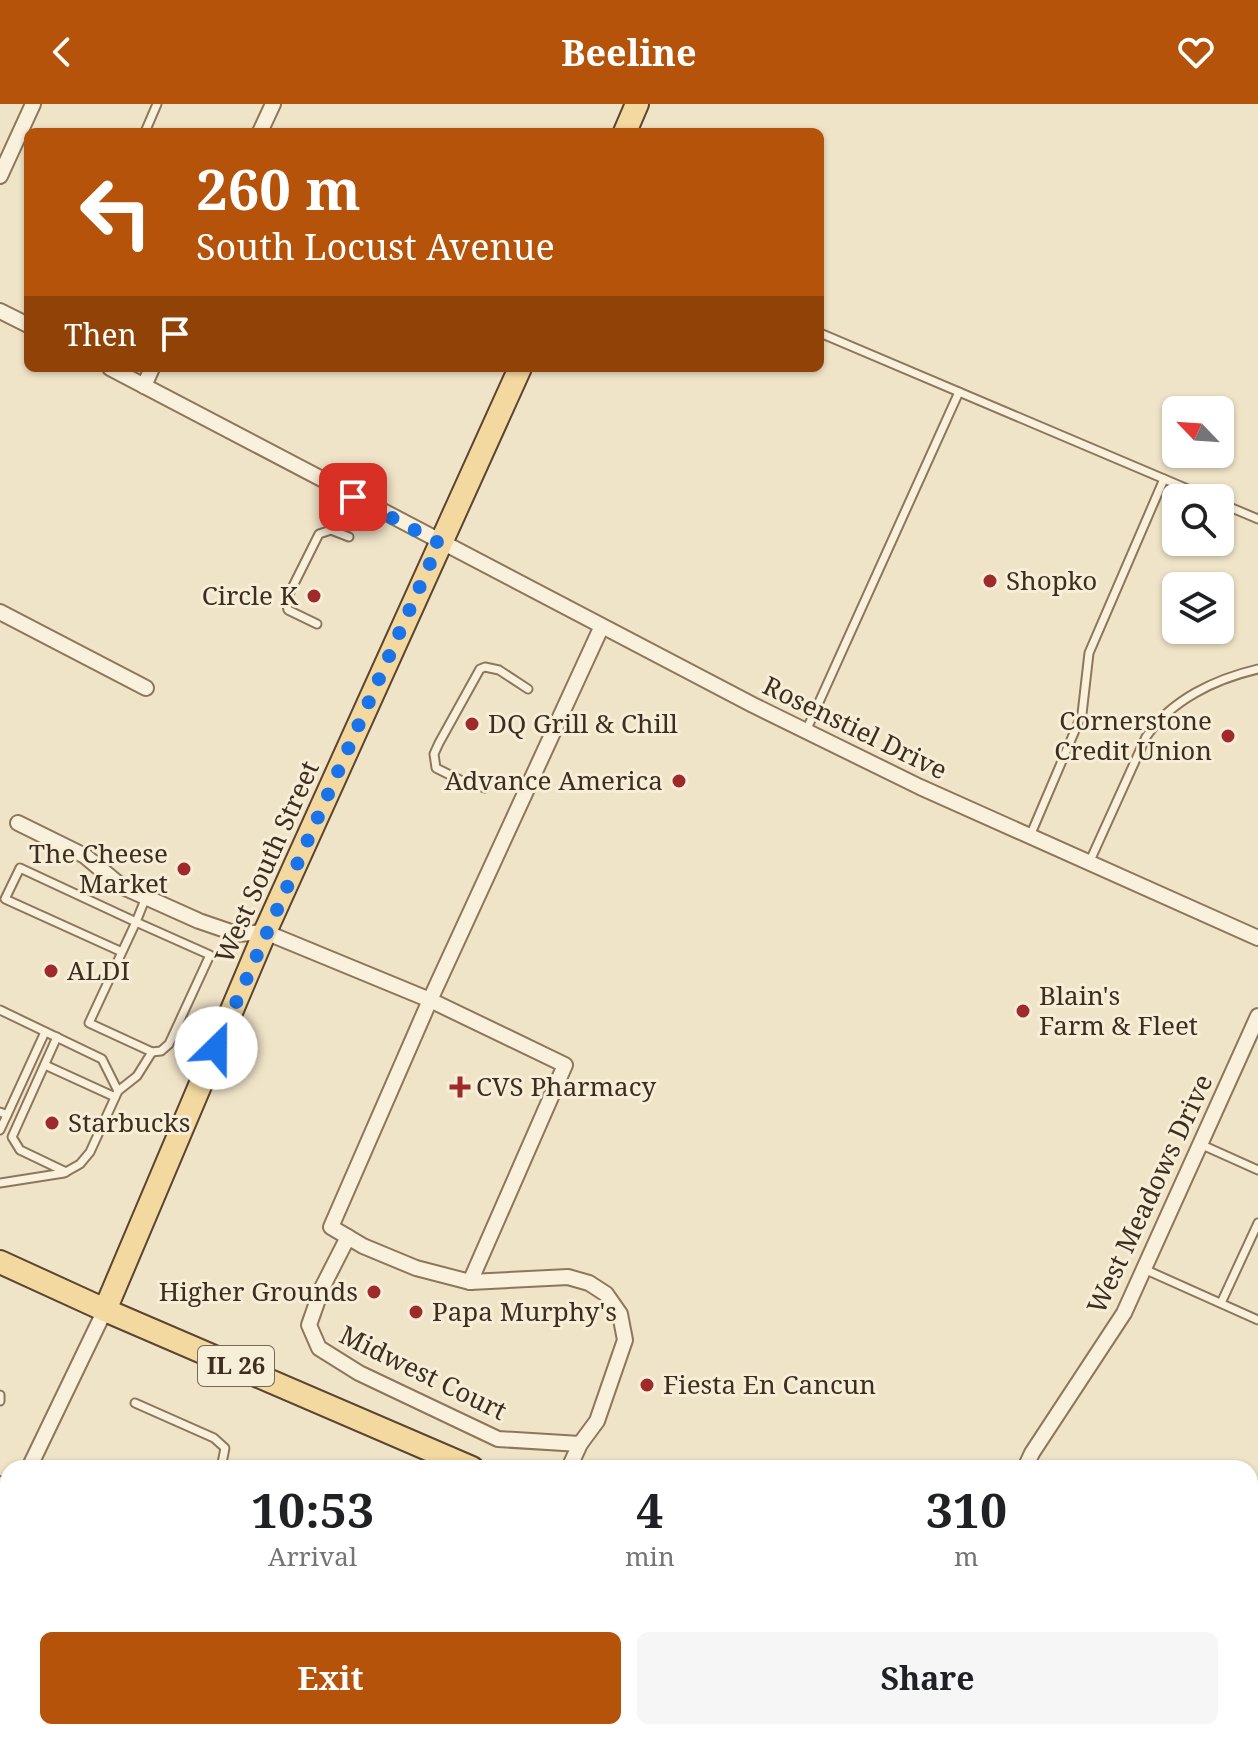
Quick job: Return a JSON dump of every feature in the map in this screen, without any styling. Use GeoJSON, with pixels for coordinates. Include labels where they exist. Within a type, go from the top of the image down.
{"type":"FeatureCollection","features":[{"type":"Feature","properties":{"kind":"main road"},"geometry":{"type":"LineString","coordinates":[[627,128],[637,104]]}},
{"type":"Feature","properties":{"kind":"main road","name":"West South Street"},"geometry":{"type":"LineString","coordinates":[[105,1310],[265,932],[518,372]]}},
{"type":"Feature","properties":{"kind":"main road","name":"IL 26"},"geometry":{"type":"LineString","coordinates":[[0,1262],[453,1460]]}},
{"type":"Feature","properties":{"kind":"street"},"geometry":{"type":"LineString","coordinates":[[0,176],[33,104]]}},
{"type":"Feature","properties":{"kind":"street"},"geometry":{"type":"LineString","coordinates":[[262,128],[273,104]]}},
{"type":"Feature","properties":{"kind":"street"},"geometry":{"type":"LineString","coordinates":[[0,311],[24,323]]}},
{"type":"Feature","properties":{"kind":"street","name":"Rosenstiel Drive"},"geometry":{"type":"LineString","coordinates":[[118,372],[601,628],[806,731],[1258,938]]}},
{"type":"Feature","properties":{"kind":"street"},"geometry":{"type":"LineString","coordinates":[[144,386],[150,372]]}},
{"type":"Feature","properties":{"kind":"street"},"geometry":{"type":"LineString","coordinates":[[0,612],[146,688]]}},
{"type":"Feature","properties":{"kind":"street"},"geometry":{"type":"LineString","coordinates":[[573,1460],[597,1421],[625,1340],[620,1314],[606,1294],[589,1283],[568,1277],[470,1282],[416,1268],[363,1246],[331,1227],[430,1000],[601,628]]}},
{"type":"Feature","properties":{"kind":"street"},"geometry":{"type":"LineString","coordinates":[[18,823],[85,856],[114,882],[218,929],[237,934],[265,932],[430,1000],[565,1065],[470,1282]]}},
{"type":"Feature","properties":{"kind":"street","name":"West Meadows Drive"},"geometry":{"type":"LineString","coordinates":[[1029,1460],[1124,1313],[1258,1016]]}},
{"type":"Feature","properties":{"kind":"street","name":"Midwest Court"},"geometry":{"type":"LineString","coordinates":[[348,1237],[322,1288],[309,1325],[319,1348],[359,1373],[498,1439],[580,1444]]}},
{"type":"Feature","properties":{"kind":"street","name":"West South Street"},"geometry":{"type":"LineString","coordinates":[[33,1460],[105,1310]]}},
{"type":"Feature","properties":{"kind":"lane"},"geometry":{"type":"LineString","coordinates":[[147,128],[157,104]]}},
{"type":"Feature","properties":{"kind":"lane"},"geometry":{"type":"LineString","coordinates":[[824,335],[1176,484]]}},
{"type":"Feature","properties":{"kind":"lane"},"geometry":{"type":"LineString","coordinates":[[806,731],[959,392]]}},
{"type":"Feature","properties":{"kind":"lane"},"geometry":{"type":"LineString","coordinates":[[1030,836],[1082,714],[1089,653],[1164,479]]}},
{"type":"Feature","properties":{"kind":"lane"},"geometry":{"type":"LineString","coordinates":[[1234,509],[1258,519]]}},
{"type":"Feature","properties":{"kind":"lane"},"geometry":{"type":"LineString","coordinates":[[317,624],[288,610],[286,602],[319,534],[331,530],[349,537]]}},
{"type":"Feature","properties":{"kind":"lane"},"geometry":{"type":"LineString","coordinates":[[485,788],[436,768],[434,754],[480,669],[499,670],[528,689]]}},
{"type":"Feature","properties":{"kind":"lane"},"geometry":{"type":"LineString","coordinates":[[1089,863],[1154,724],[1174,705],[1231,675],[1258,669]]}},
{"type":"Feature","properties":{"kind":"lane"},"geometry":{"type":"LineString","coordinates":[[122,952],[5,899],[20,868],[136,922],[210,955],[169,1044],[161,1051],[152,1052],[89,1023],[136,922],[146,897]]}},
{"type":"Feature","properties":{"kind":"lane"},"geometry":{"type":"LineString","coordinates":[[0,1010],[102,1059],[116,1094]]}},
{"type":"Feature","properties":{"kind":"lane"},"geometry":{"type":"LineString","coordinates":[[0,1130],[4,1113],[45,1032]]}},
{"type":"Feature","properties":{"kind":"lane"},"geometry":{"type":"LineString","coordinates":[[57,1037],[12,1140],[23,1151],[66,1172]]}},
{"type":"Feature","properties":{"kind":"lane"},"geometry":{"type":"LineString","coordinates":[[0,1183],[66,1172],[80,1164],[90,1152],[116,1094],[137,1076],[152,1052]]}},
{"type":"Feature","properties":{"kind":"lane"},"geometry":{"type":"LineString","coordinates":[[45,1065],[116,1094]]}},
{"type":"Feature","properties":{"kind":"lane"},"geometry":{"type":"LineString","coordinates":[[1200,1144],[1258,1170]]}},
{"type":"Feature","properties":{"kind":"lane"},"geometry":{"type":"LineString","coordinates":[[1221,1303],[1258,1223]]}},
{"type":"Feature","properties":{"kind":"lane"},"geometry":{"type":"LineString","coordinates":[[1144,1269],[1258,1320]]}},
{"type":"Feature","properties":{"kind":"lane"},"geometry":{"type":"LineString","coordinates":[[135,1403],[214,1438],[225,1448],[223,1460]]}},
{"type":"Feature","properties":{"kind":"place","name":"Shopko"},"geometry":{"type":"Point","coordinates":[990,581]}},
{"type":"Feature","properties":{"kind":"place","name":"Circle K"},"geometry":{"type":"Point","coordinates":[314,596]}},
{"type":"Feature","properties":{"kind":"place","name":"DQ Grill & Chill"},"geometry":{"type":"Point","coordinates":[472,724]}},
{"type":"Feature","properties":{"kind":"place","name":"Cornerstone Credit Union"},"geometry":{"type":"Point","coordinates":[1228,736]}},
{"type":"Feature","properties":{"kind":"place","name":"Advance America"},"geometry":{"type":"Point","coordinates":[679,781]}},
{"type":"Feature","properties":{"kind":"place","name":"The Cheese Market"},"geometry":{"type":"Point","coordinates":[184,869]}},
{"type":"Feature","properties":{"kind":"place","name":"ALDI"},"geometry":{"type":"Point","coordinates":[51,971]}},
{"type":"Feature","properties":{"kind":"place","name":"Blain's Farm & Fleet"},"geometry":{"type":"Point","coordinates":[1023,1011]}},
{"type":"Feature","properties":{"kind":"place","name":"CVS Pharmacy"},"geometry":{"type":"Point","coordinates":[460,1087]}},
{"type":"Feature","properties":{"kind":"place","name":"Starbucks"},"geometry":{"type":"Point","coordinates":[52,1123]}},
{"type":"Feature","properties":{"kind":"place","name":"Higher Grounds"},"geometry":{"type":"Point","coordinates":[374,1292]}},
{"type":"Feature","properties":{"kind":"place","name":"Papa Murphy's"},"geometry":{"type":"Point","coordinates":[416,1312]}},
{"type":"Feature","properties":{"kind":"place","name":"Fiesta En Cancun"},"geometry":{"type":"Point","coordinates":[647,1385]}},
{"type":"Feature","properties":{"kind":"route"},"geometry":{"type":"LineString","coordinates":[[216,1048],[439,543],[353,497]]}}]}
